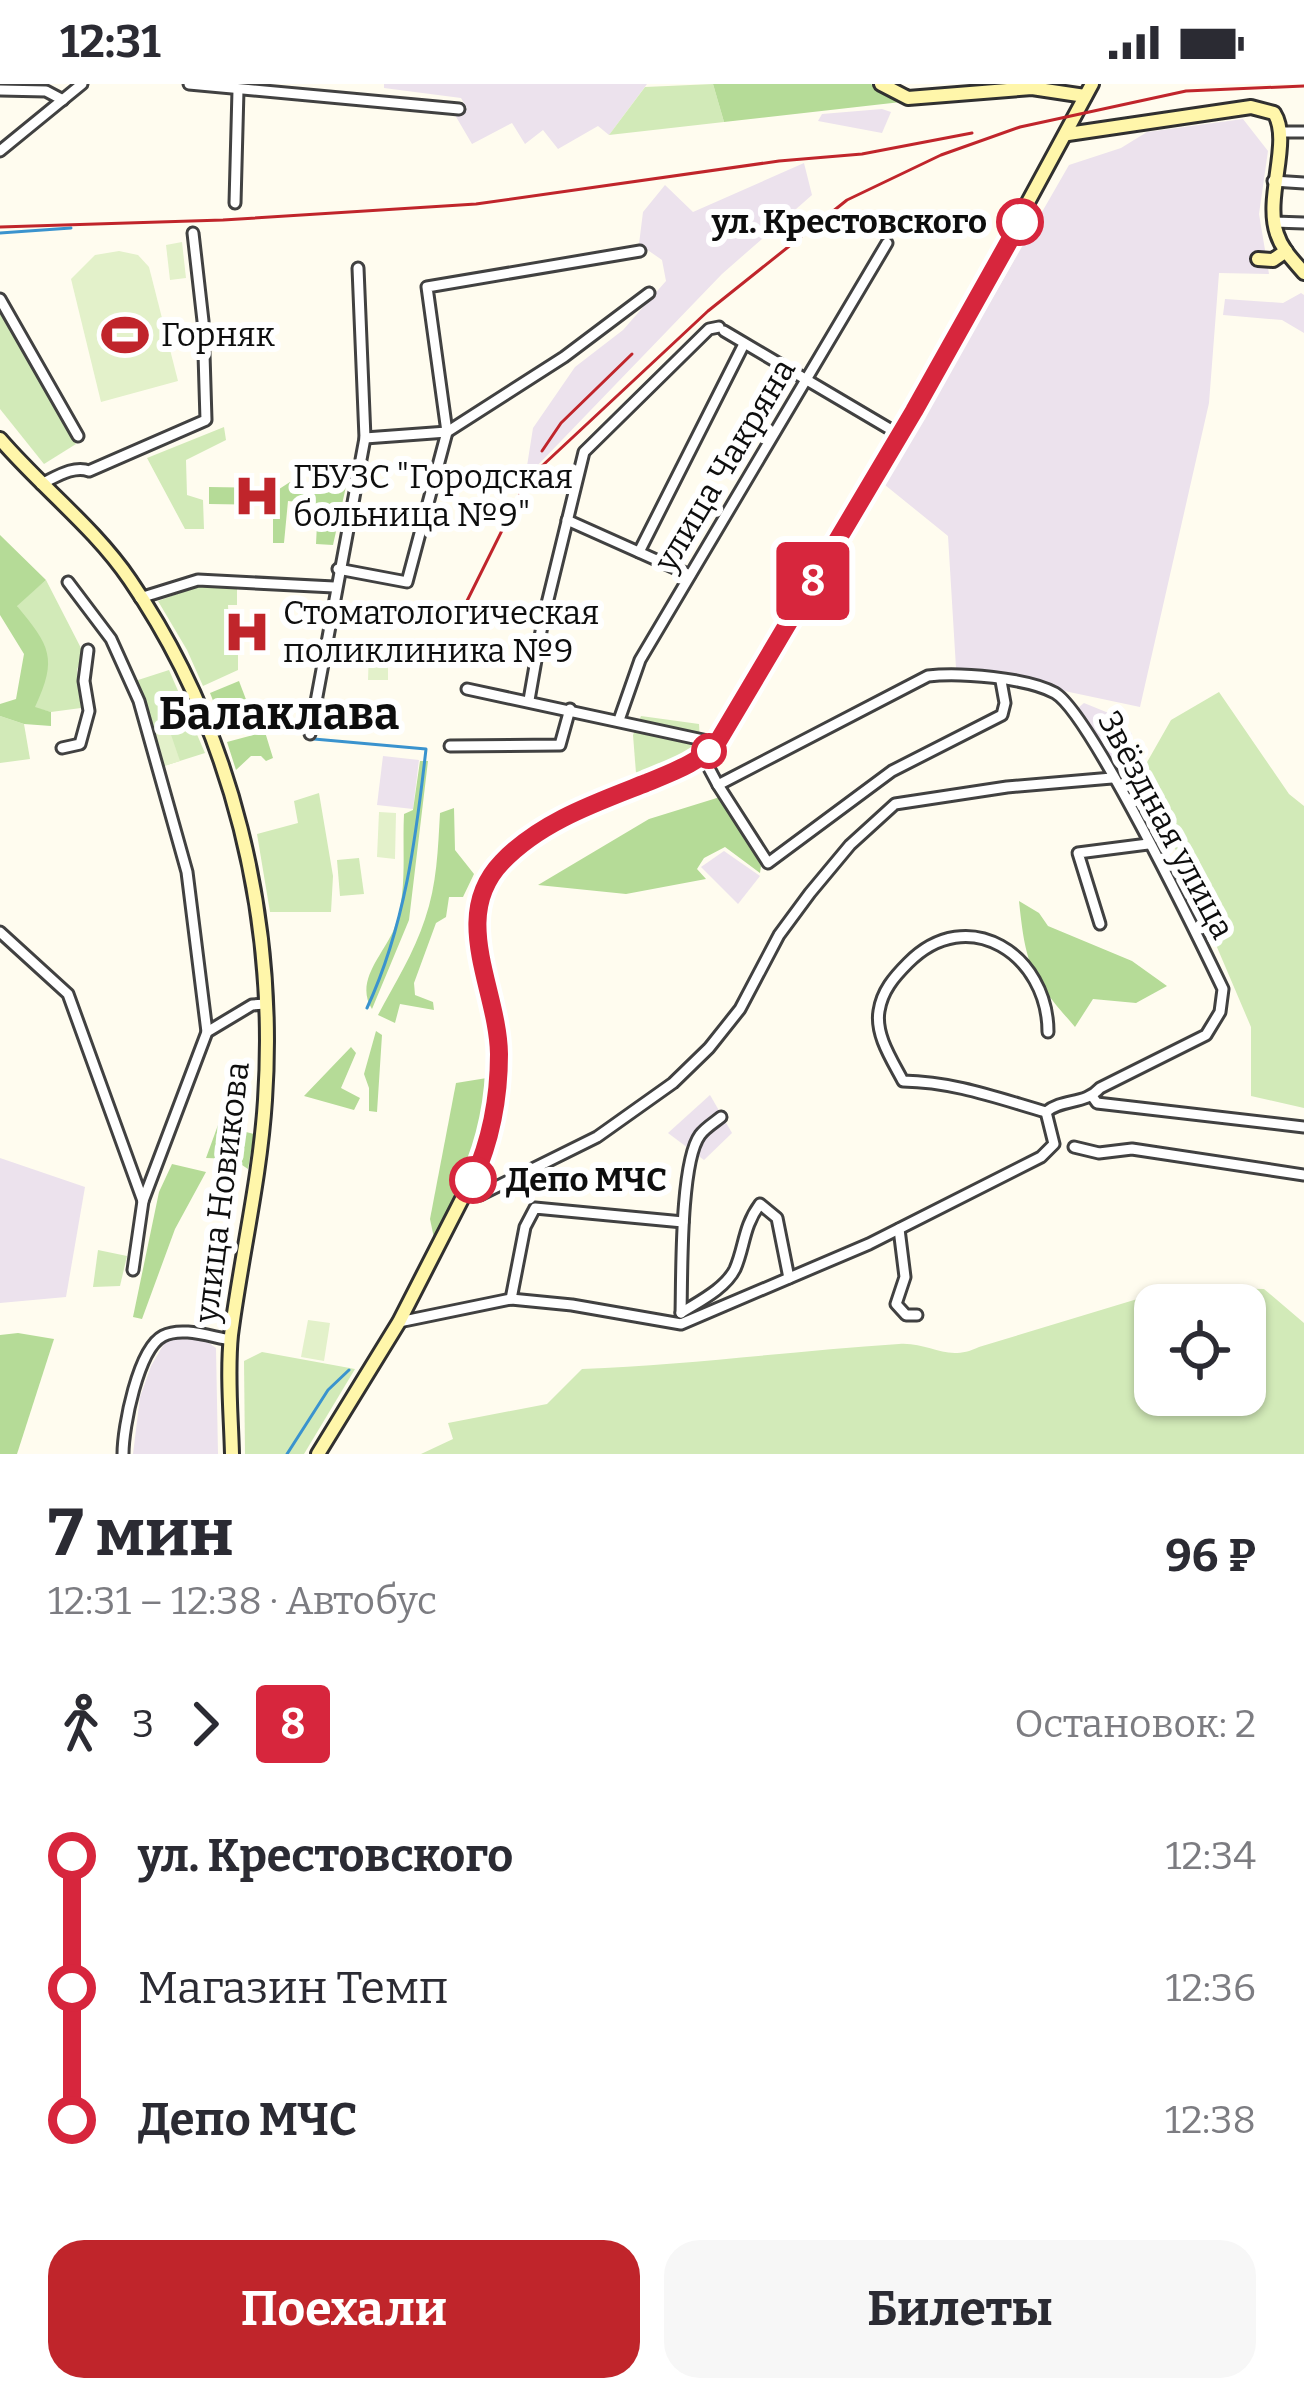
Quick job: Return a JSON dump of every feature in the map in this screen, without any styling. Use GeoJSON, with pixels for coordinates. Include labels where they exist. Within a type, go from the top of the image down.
{"type":"FeatureCollection","features":[{"type":"Feature","properties":{"kind":"main road"},"geometry":{"type":"LineString","coordinates":[[318,1454],[399,1322],[485,1154],[493,1124],[499,1053],[476,930],[479,895],[501,863],[538,833],[576,811],[703,757],[717,743],[900,435],[1088,90],[1032,88],[908,98],[881,84]]}},
{"type":"Feature","properties":{"kind":"main road"},"geometry":{"type":"LineString","coordinates":[[1068,134],[1250,107],[1274,113],[1280,132],[1273,181],[1274,222],[1286,251],[1304,273]]}},
{"type":"Feature","properties":{"kind":"main road"},"geometry":{"type":"LineString","coordinates":[[1258,260],[1273,260],[1286,251]]}},
{"type":"Feature","properties":{"kind":"main road","name":"улица Новикова"},"geometry":{"type":"LineString","coordinates":[[0,439],[128,578],[172,652],[214,742],[235,803],[260,935],[266,1004],[265,1102],[231,1340],[232,1454]]}},
{"type":"Feature","properties":{"kind":"street"},"geometry":{"type":"LineString","coordinates":[[0,151],[82,84]]}},
{"type":"Feature","properties":{"kind":"street"},"geometry":{"type":"LineString","coordinates":[[189,84],[459,109]]}},
{"type":"Feature","properties":{"kind":"street"},"geometry":{"type":"LineString","coordinates":[[0,90],[46,91],[63,100]]}},
{"type":"Feature","properties":{"kind":"street"},"geometry":{"type":"LineString","coordinates":[[235,203],[238,90]]}},
{"type":"Feature","properties":{"kind":"street"},"geometry":{"type":"LineString","coordinates":[[1280,132],[1304,131]]}},
{"type":"Feature","properties":{"kind":"street"},"geometry":{"type":"LineString","coordinates":[[1273,181],[1304,183]]}},
{"type":"Feature","properties":{"kind":"street"},"geometry":{"type":"LineString","coordinates":[[1274,222],[1304,223]]}},
{"type":"Feature","properties":{"kind":"street"},"geometry":{"type":"LineString","coordinates":[[41,484],[68,472],[89,471],[206,421],[203,322],[193,233]]}},
{"type":"Feature","properties":{"kind":"street","name":"улица Чакряна"},"geometry":{"type":"LineString","coordinates":[[619,720],[640,660],[887,243]]}},
{"type":"Feature","properties":{"kind":"street"},"geometry":{"type":"LineString","coordinates":[[338,569],[407,582],[447,432],[427,286],[640,251]]}},
{"type":"Feature","properties":{"kind":"street"},"geometry":{"type":"LineString","coordinates":[[310,734],[365,438],[358,268]]}},
{"type":"Feature","properties":{"kind":"street"},"geometry":{"type":"LineString","coordinates":[[365,438],[447,432],[564,357],[649,293]]}},
{"type":"Feature","properties":{"kind":"street"},"geometry":{"type":"LineString","coordinates":[[0,299],[78,436]]}},
{"type":"Feature","properties":{"kind":"street"},"geometry":{"type":"LineString","coordinates":[[529,700],[584,452],[709,329],[721,329],[900,435]]}},
{"type":"Feature","properties":{"kind":"street"},"geometry":{"type":"LineString","coordinates":[[640,552],[744,344]]}},
{"type":"Feature","properties":{"kind":"street"},"geometry":{"type":"LineString","coordinates":[[567,520],[690,575]]}},
{"type":"Feature","properties":{"kind":"street"},"geometry":{"type":"LineString","coordinates":[[140,598],[198,580],[334,587]]}},
{"type":"Feature","properties":{"kind":"street"},"geometry":{"type":"LineString","coordinates":[[68,582],[111,639],[145,718],[188,872],[207,1032],[143,1201],[133,1270]]}},
{"type":"Feature","properties":{"kind":"street"},"geometry":{"type":"LineString","coordinates":[[62,748],[80,743],[89,711],[84,681],[88,650]]}},
{"type":"Feature","properties":{"kind":"street","name":"Звёздная улица"},"geometry":{"type":"LineString","coordinates":[[718,784],[928,676],[950,673],[1036,685],[1059,695],[1078,716],[1223,989],[1220,1012],[1206,1035],[1092,1096],[1046,1112]]}},
{"type":"Feature","properties":{"kind":"street"},"geometry":{"type":"LineString","coordinates":[[703,757],[768,863],[892,771],[1002,715],[1001,681]]}},
{"type":"Feature","properties":{"kind":"street"},"geometry":{"type":"LineString","coordinates":[[467,689],[717,743]]}},
{"type":"Feature","properties":{"kind":"street"},"geometry":{"type":"LineString","coordinates":[[450,746],[560,745],[570,709]]}},
{"type":"Feature","properties":{"kind":"street"},"geometry":{"type":"LineString","coordinates":[[467,1194],[480,1195],[597,1137],[674,1083],[740,1010],[779,935],[810,893],[850,845],[895,804],[1112,778]]}},
{"type":"Feature","properties":{"kind":"street"},"geometry":{"type":"LineString","coordinates":[[1100,924],[1078,853],[1148,844]]}},
{"type":"Feature","properties":{"kind":"street"},"geometry":{"type":"LineString","coordinates":[[0,932],[68,994],[143,1201]]}},
{"type":"Feature","properties":{"kind":"street"},"geometry":{"type":"LineString","coordinates":[[399,1322],[511,1299],[681,1319],[899,1229],[1041,1157],[1054,1144],[1046,1112],[1004,1103],[964,1086],[903,1081],[885,1047],[878,1011],[889,983],[919,952],[936,942],[972,934],[997,942],[1029,972],[1048,1018],[1048,1033]]}},
{"type":"Feature","properties":{"kind":"street"},"geometry":{"type":"LineString","coordinates":[[207,1032],[252,1005],[266,1004]]}},
{"type":"Feature","properties":{"kind":"street"},"geometry":{"type":"LineString","coordinates":[[1092,1096],[1097,1103],[1117,1106],[1304,1127]]}},
{"type":"Feature","properties":{"kind":"street"},"geometry":{"type":"LineString","coordinates":[[681,1319],[683,1222],[694,1147],[700,1134],[721,1117]]}},
{"type":"Feature","properties":{"kind":"street"},"geometry":{"type":"LineString","coordinates":[[1074,1147],[1099,1154],[1132,1149],[1304,1175]]}},
{"type":"Feature","properties":{"kind":"street"},"geometry":{"type":"LineString","coordinates":[[681,1319],[734,1270],[745,1229],[760,1204],[777,1218],[789,1278]]}},
{"type":"Feature","properties":{"kind":"street"},"geometry":{"type":"LineString","coordinates":[[511,1299],[525,1227],[535,1208],[683,1222]]}},
{"type":"Feature","properties":{"kind":"street"},"geometry":{"type":"LineString","coordinates":[[899,1229],[905,1277],[896,1304],[906,1315],[917,1315]]}},
{"type":"Feature","properties":{"kind":"street"},"geometry":{"type":"LineString","coordinates":[[123,1454],[140,1372],[158,1339],[177,1332],[231,1340]]}},
{"type":"Feature","properties":{"kind":"shaded area"},"geometry":{"type":"Polygon","coordinates":[[[384,84],[647,84],[609,135],[598,126],[558,149],[543,130],[525,144],[512,123],[472,144],[455,115],[467,108],[461,98],[384,88],[384,84]]]}},
{"type":"Feature","properties":{"kind":"shaded area"},"geometry":{"type":"Polygon","coordinates":[[[891,112],[882,133],[818,121],[822,114],[891,112]]]}},
{"type":"Feature","properties":{"kind":"shaded area"},"geometry":{"type":"Polygon","coordinates":[[[1243,119],[1268,151],[1259,214],[1269,274],[1219,273],[1209,403],[1140,707],[956,668],[948,536],[885,485],[1069,165],[1121,148],[1147,132],[1243,119]]]}},
{"type":"Feature","properties":{"kind":"shaded area"},"geometry":{"type":"Polygon","coordinates":[[[804,163],[812,195],[722,274],[535,468],[527,466],[533,428],[575,367],[623,330],[666,281],[662,260],[639,244],[643,212],[665,185],[693,212],[804,163]]]}},
{"type":"Feature","properties":{"kind":"shaded area"},"geometry":{"type":"Polygon","coordinates":[[[1301,293],[1304,333],[1282,320],[1223,315],[1225,299],[1283,303],[1301,293]]]}},
{"type":"Feature","properties":{"kind":"shaded area"},"geometry":{"type":"Polygon","coordinates":[[[1084,703],[1116,716],[1132,734],[1116,775],[1078,708],[1084,703]]]}},
{"type":"Feature","properties":{"kind":"shaded area"},"geometry":{"type":"Polygon","coordinates":[[[383,756],[419,760],[413,809],[377,805],[383,756]]]}},
{"type":"Feature","properties":{"kind":"shaded area"},"geometry":{"type":"Polygon","coordinates":[[[724,851],[760,876],[738,904],[701,867],[724,851]]]}},
{"type":"Feature","properties":{"kind":"shaded area"},"geometry":{"type":"Polygon","coordinates":[[[710,1095],[732,1133],[704,1160],[668,1133],[710,1095]]]}},
{"type":"Feature","properties":{"kind":"shaded area"},"geometry":{"type":"Polygon","coordinates":[[[0,1158],[85,1187],[66,1297],[0,1303],[0,1158]]]}},
{"type":"Feature","properties":{"kind":"shaded area"},"geometry":{"type":"Polygon","coordinates":[[[185,1335],[216,1348],[218,1454],[133,1454],[140,1397],[151,1366],[165,1342],[185,1335]]]}},
{"type":"Feature","properties":{"kind":"green space"},"geometry":{"type":"Polygon","coordinates":[[[713,84],[724,122],[609,135],[645,87],[713,84]]]}},
{"type":"Feature","properties":{"kind":"green space"},"geometry":{"type":"Polygon","coordinates":[[[713,84],[871,84],[901,102],[724,122],[713,84]]]}},
{"type":"Feature","properties":{"kind":"green space"},"geometry":{"type":"Polygon","coordinates":[[[182,242],[186,278],[170,280],[166,245],[182,242]]]}},
{"type":"Feature","properties":{"kind":"green space","name":"Горняк"},"geometry":{"type":"Polygon","coordinates":[[[119,251],[138,255],[149,267],[178,381],[101,402],[71,279],[95,255],[119,251]]]}},
{"type":"Feature","properties":{"kind":"green space"},"geometry":{"type":"Polygon","coordinates":[[[0,312],[76,444],[44,464],[0,409],[0,312]]]}},
{"type":"Feature","properties":{"kind":"green space"},"geometry":{"type":"Polygon","coordinates":[[[224,427],[226,440],[186,460],[187,495],[203,500],[204,529],[185,529],[147,458],[224,427]]]}},
{"type":"Feature","properties":{"kind":"green space"},"geometry":{"type":"Polygon","coordinates":[[[290,482],[347,482],[333,545],[316,544],[318,504],[288,501],[284,543],[273,543],[273,493],[290,482]]]}},
{"type":"Feature","properties":{"kind":"green space"},"geometry":{"type":"Polygon","coordinates":[[[209,487],[270,488],[269,505],[209,504],[209,487]]]}},
{"type":"Feature","properties":{"kind":"green space"},"geometry":{"type":"Polygon","coordinates":[[[0,535],[46,580],[17,606],[47,653],[47,676],[35,707],[51,712],[51,726],[0,716],[0,704],[16,699],[24,654],[0,615],[0,535]]]}},
{"type":"Feature","properties":{"kind":"green space"},"geometry":{"type":"Polygon","coordinates":[[[46,580],[83,652],[77,670],[81,708],[51,712],[35,708],[17,605],[46,580]]]}},
{"type":"Feature","properties":{"kind":"green space"},"geometry":{"type":"Polygon","coordinates":[[[199,586],[237,589],[237,605],[228,605],[229,625],[238,626],[238,670],[203,686],[158,601],[199,586]]]}},
{"type":"Feature","properties":{"kind":"green space"},"geometry":{"type":"Polygon","coordinates":[[[369,648],[388,648],[388,680],[368,680],[369,648]]]}},
{"type":"Feature","properties":{"kind":"green space"},"geometry":{"type":"Polygon","coordinates":[[[169,670],[205,753],[164,766],[135,681],[169,670]]]}},
{"type":"Feature","properties":{"kind":"green space"},"geometry":{"type":"Polygon","coordinates":[[[239,681],[253,718],[224,728],[210,693],[239,681]]]}},
{"type":"Feature","properties":{"kind":"green space"},"geometry":{"type":"Polygon","coordinates":[[[1219,692],[1289,794],[1304,806],[1304,1108],[1251,1096],[1251,1027],[1142,771],[1171,720],[1219,692]]]}},
{"type":"Feature","properties":{"kind":"green space"},"geometry":{"type":"Polygon","coordinates":[[[0,716],[24,724],[30,759],[0,763],[0,716]]]}},
{"type":"Feature","properties":{"kind":"green space"},"geometry":{"type":"Polygon","coordinates":[[[641,716],[699,724],[700,742],[692,752],[636,773],[633,735],[641,716]]]}},
{"type":"Feature","properties":{"kind":"green space"},"geometry":{"type":"Polygon","coordinates":[[[167,723],[180,761],[164,766],[151,728],[167,723]]]}},
{"type":"Feature","properties":{"kind":"green space"},"geometry":{"type":"Polygon","coordinates":[[[265,732],[273,758],[266,761],[251,756],[236,770],[227,742],[265,732]]]}},
{"type":"Feature","properties":{"kind":"green space"},"geometry":{"type":"Polygon","coordinates":[[[420,761],[428,761],[409,920],[372,1009],[366,988],[398,915],[404,814],[413,810],[420,761]]]}},
{"type":"Feature","properties":{"kind":"green space"},"geometry":{"type":"Polygon","coordinates":[[[319,793],[333,876],[331,912],[270,912],[257,834],[298,823],[294,801],[319,793]]]}},
{"type":"Feature","properties":{"kind":"green space"},"geometry":{"type":"Polygon","coordinates":[[[720,797],[761,866],[760,873],[725,847],[704,858],[697,869],[706,879],[626,894],[538,885],[649,819],[720,797]]]}},
{"type":"Feature","properties":{"kind":"green space"},"geometry":{"type":"Polygon","coordinates":[[[454,808],[455,850],[474,874],[463,897],[449,897],[446,917],[436,923],[414,983],[415,995],[433,1002],[434,1010],[400,1004],[395,1023],[378,1015],[421,932],[436,866],[440,813],[454,808]]]}},
{"type":"Feature","properties":{"kind":"green space"},"geometry":{"type":"Polygon","coordinates":[[[379,812],[396,813],[395,859],[377,857],[379,812]]]}},
{"type":"Feature","properties":{"kind":"green space"},"geometry":{"type":"Polygon","coordinates":[[[359,858],[364,894],[340,896],[337,860],[359,858]]]}},
{"type":"Feature","properties":{"kind":"green space"},"geometry":{"type":"Polygon","coordinates":[[[1019,901],[1039,913],[1048,926],[1132,961],[1167,986],[1136,1003],[1093,999],[1075,1027],[1033,970],[1019,901]]]}},
{"type":"Feature","properties":{"kind":"green space"},"geometry":{"type":"Polygon","coordinates":[[[376,1031],[382,1035],[377,1112],[369,1111],[364,1074],[376,1031]]]}},
{"type":"Feature","properties":{"kind":"green space"},"geometry":{"type":"Polygon","coordinates":[[[351,1047],[356,1053],[341,1088],[360,1098],[354,1110],[304,1096],[351,1047]]]}},
{"type":"Feature","properties":{"kind":"green space"},"geometry":{"type":"Polygon","coordinates":[[[493,1077],[482,1142],[434,1238],[430,1219],[456,1083],[493,1077]]]}},
{"type":"Feature","properties":{"kind":"green space"},"geometry":{"type":"Polygon","coordinates":[[[218,1125],[254,1134],[248,1169],[233,1159],[206,1158],[218,1125]]]}},
{"type":"Feature","properties":{"kind":"green space"},"geometry":{"type":"Polygon","coordinates":[[[172,1164],[206,1172],[175,1229],[142,1319],[133,1317],[159,1192],[172,1164]]]}},
{"type":"Feature","properties":{"kind":"green space"},"geometry":{"type":"Polygon","coordinates":[[[98,1250],[127,1256],[120,1286],[93,1287],[98,1250]]]}},
{"type":"Feature","properties":{"kind":"green space"},"geometry":{"type":"Polygon","coordinates":[[[1266,1291],[1304,1323],[1304,1454],[421,1454],[453,1439],[448,1423],[547,1404],[582,1369],[899,1344],[948,1353],[1134,1300],[1134,1416],[1266,1416],[1266,1291]]]}},
{"type":"Feature","properties":{"kind":"green space"},"geometry":{"type":"Polygon","coordinates":[[[308,1320],[330,1323],[324,1361],[301,1357],[308,1320]]]}},
{"type":"Feature","properties":{"kind":"green space"},"geometry":{"type":"Polygon","coordinates":[[[0,1335],[54,1339],[17,1454],[0,1454],[0,1335]]]}},
{"type":"Feature","properties":{"kind":"green space"},"geometry":{"type":"Polygon","coordinates":[[[262,1352],[355,1369],[304,1454],[245,1454],[244,1361],[262,1352]]]}},
{"type":"Feature","properties":{"kind":"waterway"},"geometry":{"type":"LineString","coordinates":[[0,233],[71,228]]}},
{"type":"Feature","properties":{"kind":"waterway"},"geometry":{"type":"LineString","coordinates":[[314,739],[426,749],[400,913],[367,1008]]}},
{"type":"Feature","properties":{"kind":"waterway"},"geometry":{"type":"LineString","coordinates":[[287,1454],[328,1390],[349,1370]]}},
{"type":"Feature","properties":{"kind":"railway"},"geometry":{"type":"LineString","coordinates":[[460,615],[527,480],[708,311],[847,200],[941,155],[1020,127],[1186,91],[1304,86]]}},
{"type":"Feature","properties":{"kind":"railway"},"geometry":{"type":"LineString","coordinates":[[0,227],[223,220],[476,204],[779,161],[862,154],[972,133]]}},
{"type":"Feature","properties":{"kind":"railway"},"geometry":{"type":"LineString","coordinates":[[542,451],[561,423],[632,354]]}},
{"type":"Feature","properties":{"kind":"bus line","name":"8"},"geometry":{"type":"LineString","coordinates":[[473,1180],[493,1124],[499,1053],[476,930],[479,895],[490,875],[519,845],[576,811],[687,766],[717,743],[1020,222]]}},
{"type":"Feature","properties":{"kind":"place","name":"ул. Крестовского"},"geometry":{"type":"Point","coordinates":[1020,222]}},
{"type":"Feature","properties":{"kind":"place","name":"Горняк"},"geometry":{"type":"Point","coordinates":[125,335]}},
{"type":"Feature","properties":{"kind":"place","name":"ГБУЗС \"Городская больница №9\""},"geometry":{"type":"Point","coordinates":[257,496]}},
{"type":"Feature","properties":{"kind":"place","name":"Стоматологическая поликлиника №9"},"geometry":{"type":"Point","coordinates":[247,632]}},
{"type":"Feature","properties":{"kind":"place","name":"Депо МЧС"},"geometry":{"type":"Point","coordinates":[473,1180]}},
{"type":"Feature","properties":{"kind":"district","name":"Балаклава"},"geometry":{"type":"Point","coordinates":[279,714]}}]}
